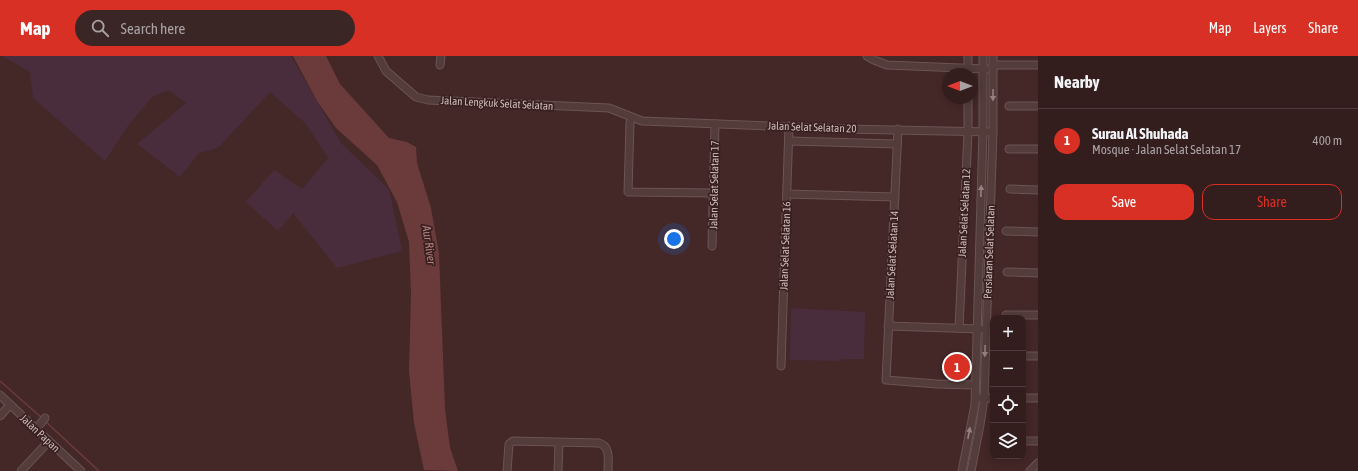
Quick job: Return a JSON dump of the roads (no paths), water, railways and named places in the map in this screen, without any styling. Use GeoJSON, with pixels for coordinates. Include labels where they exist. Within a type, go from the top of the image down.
{"type":"FeatureCollection","features":[{"type":"Feature","properties":{"kind":"street","name":"Jalan Lengkuk Selat Selatan"},"geometry":{"type":"LineString","coordinates":[[378,56],[386,71],[416,97],[428,100],[609,108],[619,111],[632,118]]}},
{"type":"Feature","properties":{"kind":"street"},"geometry":{"type":"LineString","coordinates":[[440,65],[441,56]]}},
{"type":"Feature","properties":{"kind":"street"},"geometry":{"type":"LineString","coordinates":[[867,56],[874,60],[888,64],[942,69]]}},
{"type":"Feature","properties":{"kind":"street"},"geometry":{"type":"LineString","coordinates":[[968,56],[968,68]]}},
{"type":"Feature","properties":{"kind":"street","name":"Persiaran Selat Selatan"},"geometry":{"type":"LineString","coordinates":[[962,471],[975,405],[974,385],[983,132],[983,56]]}},
{"type":"Feature","properties":{"kind":"street"},"geometry":{"type":"LineString","coordinates":[[978,70],[988,69],[990,66],[990,56]]}},
{"type":"Feature","properties":{"kind":"street","name":"Persiaran Selat Selatan"},"geometry":{"type":"LineString","coordinates":[[971,471],[984,398],[993,132],[993,56]]}},
{"type":"Feature","properties":{"kind":"street"},"geometry":{"type":"LineString","coordinates":[[993,65],[1038,65]]}},
{"type":"Feature","properties":{"kind":"street","name":"Jalan Selat Selatan 12"},"geometry":{"type":"LineString","coordinates":[[959,328],[968,104]]}},
{"type":"Feature","properties":{"kind":"street"},"geometry":{"type":"LineString","coordinates":[[1009,106],[1038,106]]}},
{"type":"Feature","properties":{"kind":"street","name":"Jalan Selat Selatan 20"},"geometry":{"type":"LineString","coordinates":[[632,118],[642,121],[715,124],[993,132]]}},
{"type":"Feature","properties":{"kind":"street"},"geometry":{"type":"LineString","coordinates":[[632,118],[630,123],[628,192],[714,193]]}},
{"type":"Feature","properties":{"kind":"street","name":"Jalan Selat Selatan 17"},"geometry":{"type":"LineString","coordinates":[[712,246],[715,124]]}},
{"type":"Feature","properties":{"kind":"street","name":"Jalan Selat Selatan 16"},"geometry":{"type":"LineString","coordinates":[[781,366],[789,126]]}},
{"type":"Feature","properties":{"kind":"street","name":"Jalan Selat Selatan 14"},"geometry":{"type":"LineString","coordinates":[[898,129],[886,380],[974,385]]}},
{"type":"Feature","properties":{"kind":"street"},"geometry":{"type":"LineString","coordinates":[[789,141],[897,144]]}},
{"type":"Feature","properties":{"kind":"street"},"geometry":{"type":"LineString","coordinates":[[1009,149],[1038,149]]}},
{"type":"Feature","properties":{"kind":"street"},"geometry":{"type":"LineString","coordinates":[[1010,190],[1038,190]]}},
{"type":"Feature","properties":{"kind":"street"},"geometry":{"type":"LineString","coordinates":[[787,194],[895,197]]}},
{"type":"Feature","properties":{"kind":"street"},"geometry":{"type":"LineString","coordinates":[[1006,231],[1038,232]]}},
{"type":"Feature","properties":{"kind":"street"},"geometry":{"type":"LineString","coordinates":[[1007,272],[1038,273]]}},
{"type":"Feature","properties":{"kind":"street"},"geometry":{"type":"LineString","coordinates":[[1026,315],[1038,315]]}},
{"type":"Feature","properties":{"kind":"street"},"geometry":{"type":"LineString","coordinates":[[888,326],[986,329]]}},
{"type":"Feature","properties":{"kind":"street"},"geometry":{"type":"LineString","coordinates":[[1026,356],[1038,356]]}},
{"type":"Feature","properties":{"kind":"street","name":"Jalan Papan"},"geometry":{"type":"LineString","coordinates":[[0,395],[10,405],[38,426],[50,441],[81,471]]}},
{"type":"Feature","properties":{"kind":"street"},"geometry":{"type":"LineString","coordinates":[[974,398],[990,398]]}},
{"type":"Feature","properties":{"kind":"street"},"geometry":{"type":"LineString","coordinates":[[1026,398],[1038,398]]}},
{"type":"Feature","properties":{"kind":"street"},"geometry":{"type":"LineString","coordinates":[[0,416],[10,405]]}},
{"type":"Feature","properties":{"kind":"street"},"geometry":{"type":"LineString","coordinates":[[38,426],[45,418]]}},
{"type":"Feature","properties":{"kind":"street"},"geometry":{"type":"LineString","coordinates":[[21,471],[50,441]]}},
{"type":"Feature","properties":{"kind":"street"},"geometry":{"type":"LineString","coordinates":[[507,471],[508,447],[510,442],[513,441],[603,444],[609,455],[608,471]]}},
{"type":"Feature","properties":{"kind":"street"},"geometry":{"type":"LineString","coordinates":[[1026,441],[1038,441]]}},
{"type":"Feature","properties":{"kind":"street"},"geometry":{"type":"LineString","coordinates":[[558,471],[559,443]]}},
{"type":"Feature","properties":{"kind":"street"},"geometry":{"type":"LineString","coordinates":[[1030,471],[1038,463]]}},
{"type":"Feature","properties":{"kind":"water","name":"Aur River"},"geometry":{"type":"Polygon","coordinates":[[[293,56],[326,56],[340,84],[389,138],[407,142],[416,147],[417,163],[431,208],[439,253],[445,409],[450,448],[458,471],[424,470],[414,423],[409,371],[411,294],[409,242],[397,202],[377,165],[336,128],[317,101],[293,56]]]}},
{"type":"Feature","properties":{"kind":"waterway"},"geometry":{"type":"LineString","coordinates":[[0,381],[42,418]]}},
{"type":"Feature","properties":{"kind":"waterway"},"geometry":{"type":"LineString","coordinates":[[45,421],[99,471]]}},
{"type":"Feature","properties":{"kind":"place","name":"Surau Al Shuhada"},"geometry":{"type":"Point","coordinates":[957,367]}}]}
